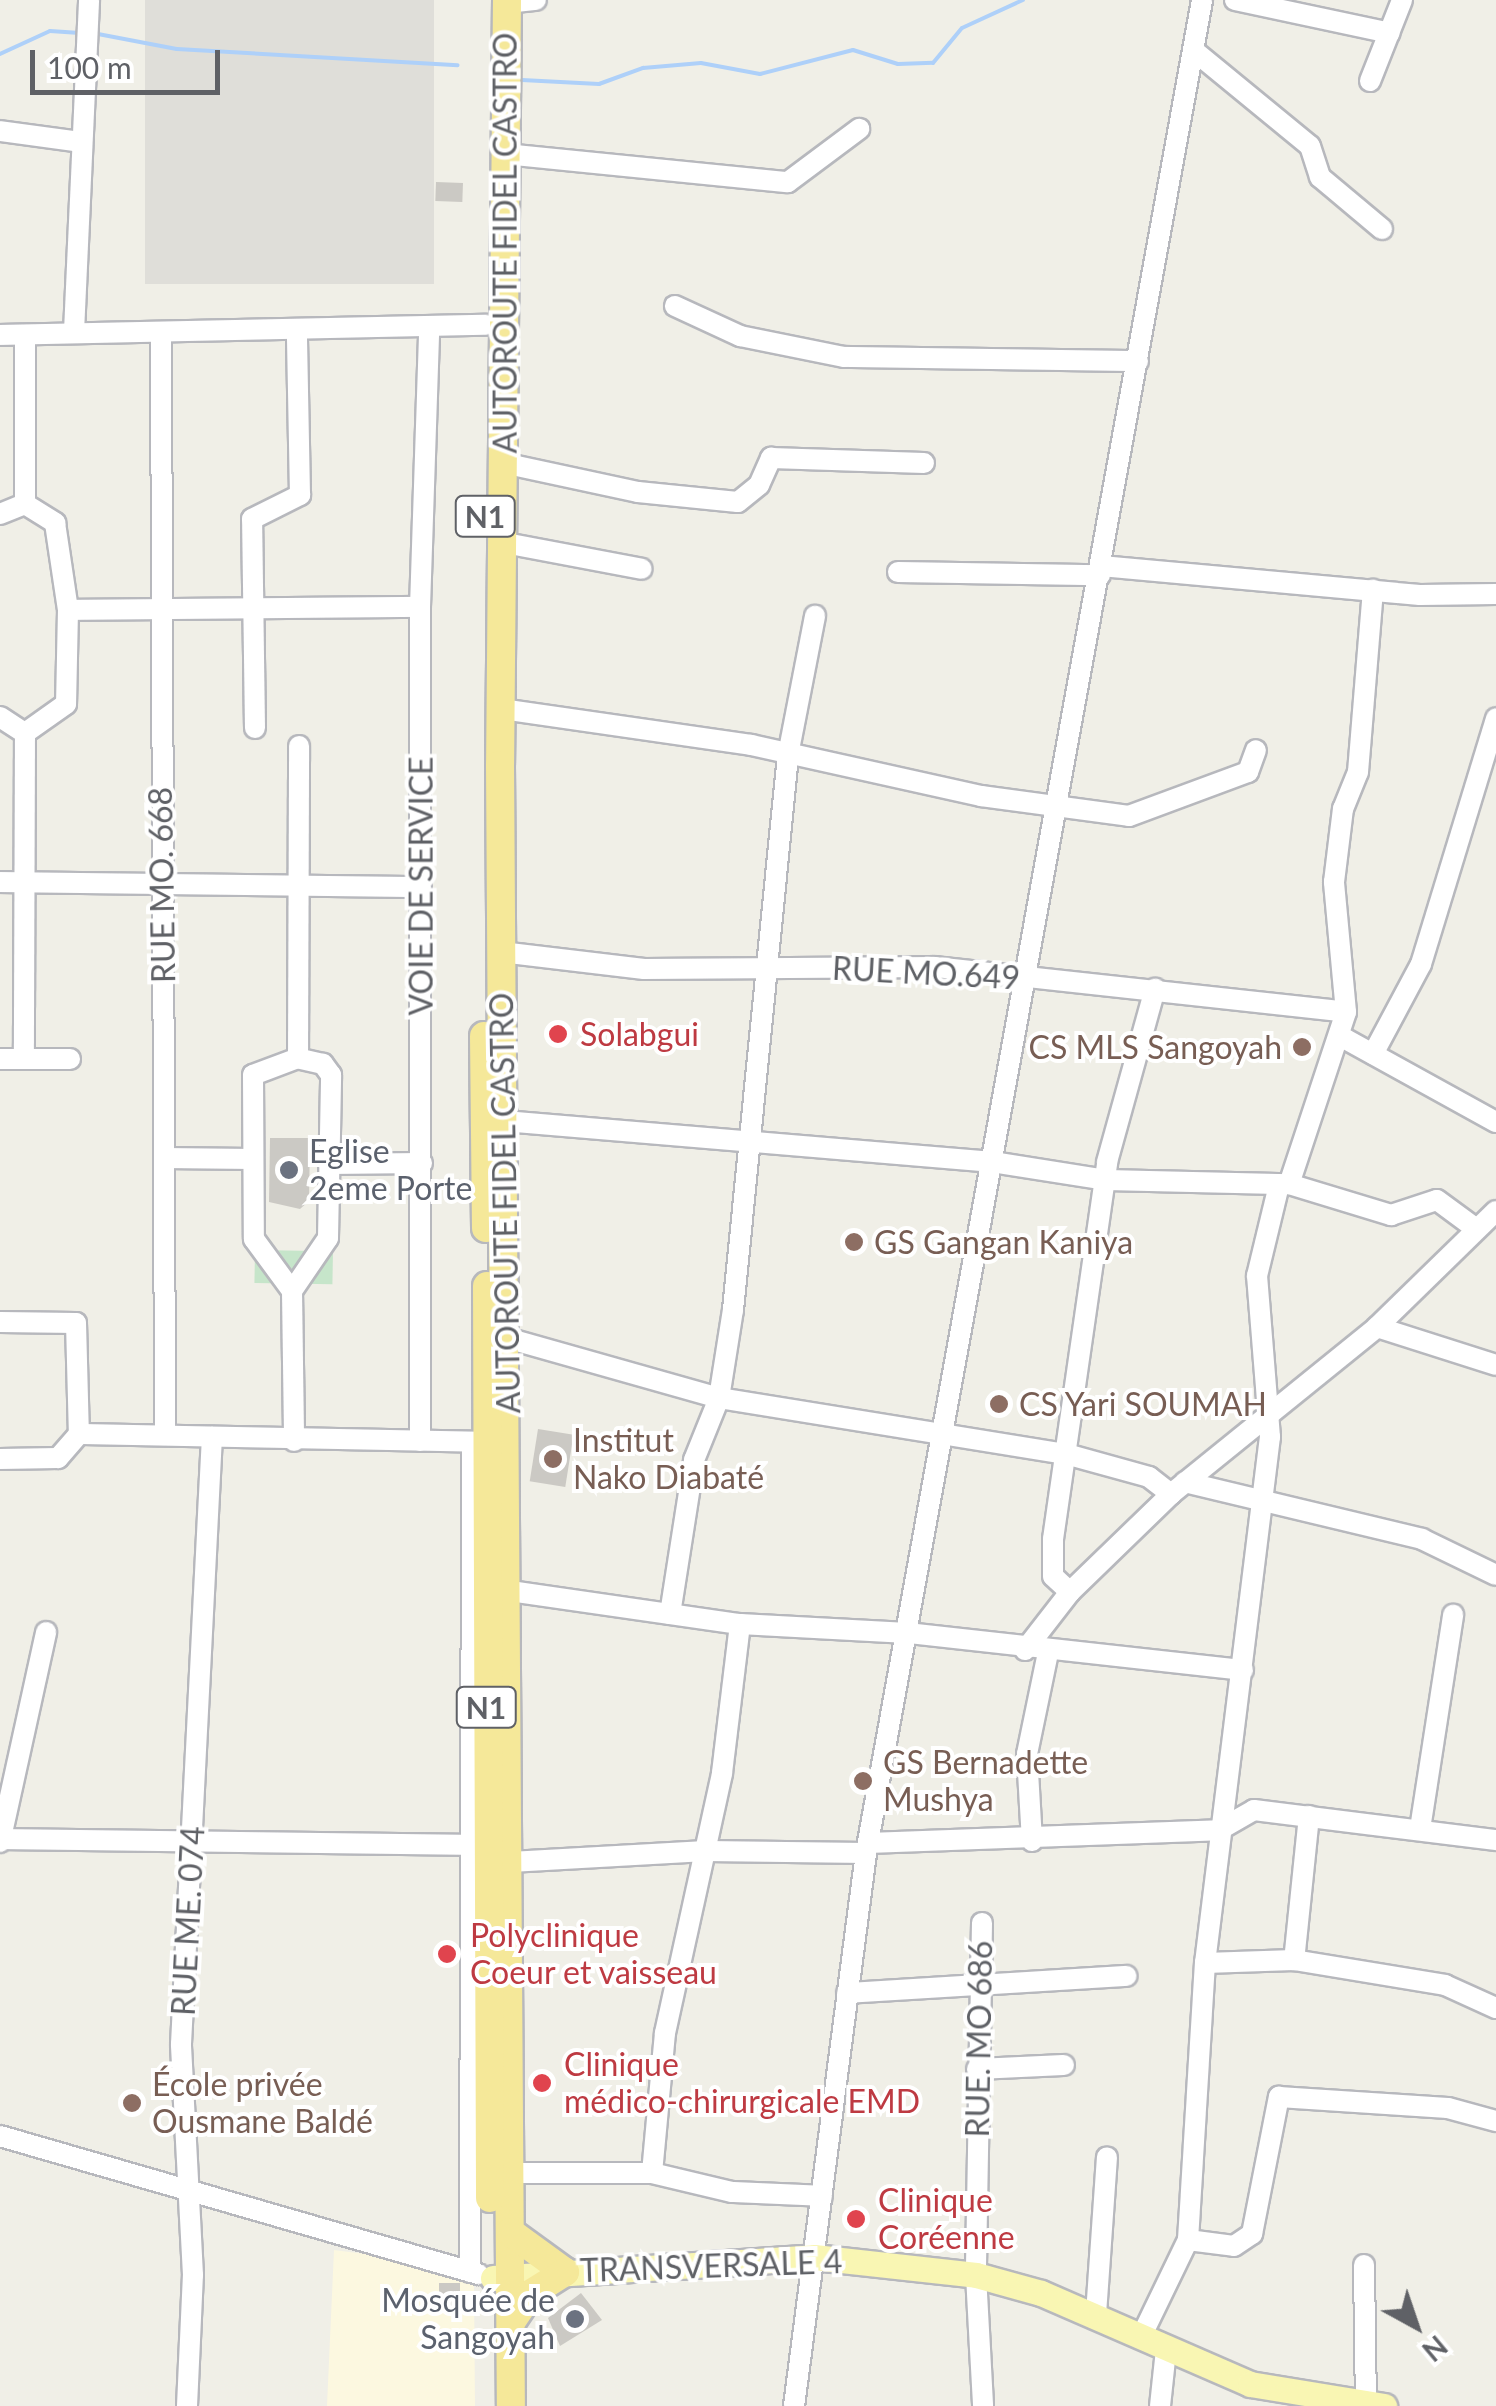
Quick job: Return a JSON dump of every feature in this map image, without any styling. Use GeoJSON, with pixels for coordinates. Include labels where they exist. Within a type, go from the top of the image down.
{"type":"FeatureCollection","features":[{"type":"Feature","properties":{"kind":"highway","name":"AUTOROUTE FIDEL CASTRO"},"geometry":{"type":"LineString","coordinates":[[501,1],[506,154],[501,952],[510,1591],[510,2232],[491,2276],[511,2323],[511,2406]]}},
{"type":"Feature","properties":{"kind":"highway","name":"AUTOROUTE FIDEL CASTRO"},"geometry":{"type":"LineString","coordinates":[[495,2406],[491,2276],[478,2116],[478,1753],[486,325],[501,1]]}},
{"type":"Feature","properties":{"kind":"highway"},"geometry":{"type":"LineString","coordinates":[[510,2232],[565,2272],[530,2294],[511,2323]]}},
{"type":"Feature","properties":{"kind":"main road","name":"TRANSVERSALE 4"},"geometry":{"type":"LineString","coordinates":[[491,2276],[814,2258],[976,2275],[1096,2314],[1166,2350],[1250,2384],[1384,2406]]}},
{"type":"Feature","properties":{"kind":"street"},"geometry":{"type":"LineString","coordinates":[[74,332],[90,0]]}},
{"type":"Feature","properties":{"kind":"street"},"geometry":{"type":"LineString","coordinates":[[501,1],[536,0]]}},
{"type":"Feature","properties":{"kind":"street"},"geometry":{"type":"LineString","coordinates":[[794,2406],[867,1848],[947,1431],[986,1162],[1057,809],[1202,0]]}},
{"type":"Feature","properties":{"kind":"street"},"geometry":{"type":"LineString","coordinates":[[1235,0],[1390,34]]}},
{"type":"Feature","properties":{"kind":"street"},"geometry":{"type":"LineString","coordinates":[[1370,82],[1402,0]]}},
{"type":"Feature","properties":{"kind":"street"},"geometry":{"type":"LineString","coordinates":[[1193,50],[1310,146],[1320,177],[1382,229]]}},
{"type":"Feature","properties":{"kind":"street"},"geometry":{"type":"LineString","coordinates":[[506,154],[788,182],[858,129]]}},
{"type":"Feature","properties":{"kind":"street"},"geometry":{"type":"LineString","coordinates":[[0,132],[81,142]]}},
{"type":"Feature","properties":{"kind":"street"},"geometry":{"type":"LineString","coordinates":[[675,306],[740,336],[844,357],[1138,361]]}},
{"type":"Feature","properties":{"kind":"street"},"geometry":{"type":"LineString","coordinates":[[0,335],[298,334],[486,325]]}},
{"type":"Feature","properties":{"kind":"street","name":"VOIE DE SERVICE"},"geometry":{"type":"LineString","coordinates":[[420,1441],[420,607],[429,330]]}},
{"type":"Feature","properties":{"kind":"street","name":"RUE MO. 668"},"geometry":{"type":"LineString","coordinates":[[160,334],[158,610],[164,882],[165,1435]]}},
{"type":"Feature","properties":{"kind":"street"},"geometry":{"type":"LineString","coordinates":[[255,728],[254,514],[300,495],[298,334]]}},
{"type":"Feature","properties":{"kind":"street"},"geometry":{"type":"LineString","coordinates":[[25,335],[25,504]]}},
{"type":"Feature","properties":{"kind":"street"},"geometry":{"type":"LineString","coordinates":[[503,463],[638,492],[738,502],[759,485],[771,458],[924,464]]}},
{"type":"Feature","properties":{"kind":"street"},"geometry":{"type":"LineString","coordinates":[[0,514],[25,504]]}},
{"type":"Feature","properties":{"kind":"street"},"geometry":{"type":"LineString","coordinates":[[25,504],[55,522],[68,610],[66,704],[25,733]]}},
{"type":"Feature","properties":{"kind":"street"},"geometry":{"type":"LineString","coordinates":[[505,542],[642,569]]}},
{"type":"Feature","properties":{"kind":"street"},"geometry":{"type":"LineString","coordinates":[[898,572],[1100,570],[1373,590],[1496,594]]}},
{"type":"Feature","properties":{"kind":"street"},"geometry":{"type":"LineString","coordinates":[[1142,2335],[1188,2240],[1204,1963],[1218,1830],[1260,1549],[1257,1498],[1270,1438],[1263,1417],[1257,1276],[1284,1184],[1343,1022],[1334,882],[1343,809],[1358,772],[1373,590]]}},
{"type":"Feature","properties":{"kind":"street"},"geometry":{"type":"LineString","coordinates":[[68,610],[420,607]]}},
{"type":"Feature","properties":{"kind":"street"},"geometry":{"type":"LineString","coordinates":[[670,1614],[694,1460],[719,1398],[750,1146],[788,755],[815,616]]}},
{"type":"Feature","properties":{"kind":"street"},"geometry":{"type":"LineString","coordinates":[[502,709],[788,755],[1057,809],[1130,816],[1248,772],[1256,750]]}},
{"type":"Feature","properties":{"kind":"street"},"geometry":{"type":"LineString","coordinates":[[0,717],[25,733]]}},
{"type":"Feature","properties":{"kind":"street"},"geometry":{"type":"LineString","coordinates":[[1374,1054],[1421,964],[1496,718]]}},
{"type":"Feature","properties":{"kind":"street"},"geometry":{"type":"LineString","coordinates":[[24,1059],[25,733]]}},
{"type":"Feature","properties":{"kind":"street"},"geometry":{"type":"LineString","coordinates":[[298,746],[298,1058]]}},
{"type":"Feature","properties":{"kind":"street"},"geometry":{"type":"LineString","coordinates":[[0,882],[421,887]]}},
{"type":"Feature","properties":{"kind":"street","name":"RUE MO.649"},"geometry":{"type":"LineString","coordinates":[[501,952],[644,969],[935,967],[1155,989],[1343,1022]]}},
{"type":"Feature","properties":{"kind":"street"},"geometry":{"type":"LineString","coordinates":[[1070,1592],[1053,1576],[1066,1454],[1106,1180],[1155,989]]}},
{"type":"Feature","properties":{"kind":"street"},"geometry":{"type":"LineString","coordinates":[[1343,1022],[1374,1054],[1496,1122]]}},
{"type":"Feature","properties":{"kind":"street"},"geometry":{"type":"LineString","coordinates":[[292,1291],[254,1239],[253,1075],[298,1058],[323,1064],[331,1075],[328,1238],[292,1291],[294,1441]]}},
{"type":"Feature","properties":{"kind":"street"},"geometry":{"type":"LineString","coordinates":[[0,1059],[70,1059]]}},
{"type":"Feature","properties":{"kind":"street"},"geometry":{"type":"LineString","coordinates":[[505,1122],[750,1146],[986,1162],[1106,1180],[1284,1184],[1391,1216],[1436,1200],[1474,1228]]}},
{"type":"Feature","properties":{"kind":"street"},"geometry":{"type":"LineString","coordinates":[[164,1158],[254,1159]]}},
{"type":"Feature","properties":{"kind":"street"},"geometry":{"type":"LineString","coordinates":[[329,1164],[422,1163]]}},
{"type":"Feature","properties":{"kind":"street"},"geometry":{"type":"LineString","coordinates":[[1025,1650],[1070,1592],[1178,1488],[1377,1327],[1474,1228],[1496,1211]]}},
{"type":"Feature","properties":{"kind":"street"},"geometry":{"type":"LineString","coordinates":[[0,1322],[76,1323],[79,1434],[58,1458],[0,1459]]}},
{"type":"Feature","properties":{"kind":"street"},"geometry":{"type":"LineString","coordinates":[[1377,1327],[1496,1365]]}},
{"type":"Feature","properties":{"kind":"street"},"geometry":{"type":"LineString","coordinates":[[507,1338],[719,1398],[947,1431],[1066,1454],[1178,1488],[1336,1514],[1373,1533],[1422,1539],[1496,1575]]}},
{"type":"Feature","properties":{"kind":"street"},"geometry":{"type":"LineString","coordinates":[[79,1434],[480,1442]]}},
{"type":"Feature","properties":{"kind":"street","name":"RUE ME. 074"},"geometry":{"type":"LineString","coordinates":[[187,2406],[189,2190],[181,2044],[212,1437]]}},
{"type":"Feature","properties":{"kind":"street"},"geometry":{"type":"LineString","coordinates":[[510,1591],[740,1624],[908,1632],[1025,1650],[1243,1670]]}},
{"type":"Feature","properties":{"kind":"street"},"geometry":{"type":"LineString","coordinates":[[1420,1829],[1453,1615]]}},
{"type":"Feature","properties":{"kind":"street"},"geometry":{"type":"LineString","coordinates":[[652,2173],[665,2033],[706,1850],[740,1624]]}},
{"type":"Feature","properties":{"kind":"street"},"geometry":{"type":"LineString","coordinates":[[46,1632],[0,1840],[471,1845]]}},
{"type":"Feature","properties":{"kind":"street"},"geometry":{"type":"LineString","coordinates":[[1032,1840],[1026,1754],[1048,1652]]}},
{"type":"Feature","properties":{"kind":"street"},"geometry":{"type":"LineString","coordinates":[[478,1753],[471,1845],[478,2017]]}},
{"type":"Feature","properties":{"kind":"street"},"geometry":{"type":"LineString","coordinates":[[510,1862],[706,1850],[867,1848],[1218,1830],[1254,1810],[1496,1840]]}},
{"type":"Feature","properties":{"kind":"street"},"geometry":{"type":"LineString","coordinates":[[1294,1960],[1309,1816]]}},
{"type":"Feature","properties":{"kind":"street","name":"RUE. MO 686"},"geometry":{"type":"LineString","coordinates":[[982,1923],[976,2275],[983,2406]]}},
{"type":"Feature","properties":{"kind":"street"},"geometry":{"type":"LineString","coordinates":[[1204,1963],[1294,1960],[1444,1986],[1496,2008]]}},
{"type":"Feature","properties":{"kind":"street"},"geometry":{"type":"LineString","coordinates":[[847,1993],[1126,1976]]}},
{"type":"Feature","properties":{"kind":"street"},"geometry":{"type":"LineString","coordinates":[[977,2069],[1064,2066]]}},
{"type":"Feature","properties":{"kind":"street"},"geometry":{"type":"LineString","coordinates":[[1188,2240],[1234,2246],[1252,2234],[1279,2096],[1448,2108],[1496,2122]]}},
{"type":"Feature","properties":{"kind":"street"},"geometry":{"type":"LineString","coordinates":[[0,2136],[491,2276]]}},
{"type":"Feature","properties":{"kind":"street"},"geometry":{"type":"LineString","coordinates":[[1096,2314],[1106,2156]]}},
{"type":"Feature","properties":{"kind":"street"},"geometry":{"type":"LineString","coordinates":[[508,2172],[652,2173],[732,2192],[822,2196]]}},
{"type":"Feature","properties":{"kind":"street"},"geometry":{"type":"LineString","coordinates":[[1364,2264],[1366,2405]]}},
{"type":"Feature","properties":{"kind":"street"},"geometry":{"type":"LineString","coordinates":[[1160,2406],[1166,2350]]}},
{"type":"Feature","properties":{"kind":"shaded area"},"geometry":{"type":"Polygon","coordinates":[[[145,0],[434,0],[434,284],[145,284],[145,0]]]}},
{"type":"Feature","properties":{"kind":"shaded area"},"geometry":{"type":"Polygon","coordinates":[[[334,2250],[398,2258],[474,2285],[475,2406],[327,2406],[334,2250]]]}},
{"type":"Feature","properties":{"kind":"green space"},"geometry":{"type":"Polygon","coordinates":[[[255,1250],[333,1251],[332,1284],[254,1283],[255,1250]]]}},
{"type":"Feature","properties":{"kind":"building"},"geometry":{"type":"Polygon","coordinates":[[[436,182],[463,183],[462,202],[435,201],[436,182]]]}},
{"type":"Feature","properties":{"kind":"building","name":"Eglise 2eme Porte"},"geometry":{"type":"Polygon","coordinates":[[[270,1138],[310,1138],[309,1201],[300,1209],[269,1202],[270,1138]]]}},
{"type":"Feature","properties":{"kind":"building","name":"Institut Nako Diabaté"},"geometry":{"type":"Polygon","coordinates":[[[538,1429],[574,1435],[565,1487],[530,1481],[538,1429]]]}},
{"type":"Feature","properties":{"kind":"building"},"geometry":{"type":"Polygon","coordinates":[[[439,2283],[460,2283],[460,2307],[439,2307],[439,2283]]]}},
{"type":"Feature","properties":{"kind":"building","name":"Mosquée de Sangoyah"},"geometry":{"type":"Polygon","coordinates":[[[581,2293],[602,2320],[560,2346],[548,2318],[581,2293]]]}},
{"type":"Feature","properties":{"kind":"waterway"},"geometry":{"type":"LineString","coordinates":[[522,80],[599,84],[643,68],[701,63],[760,74],[853,50],[898,64],[933,63],[962,28],[1023,0]]}},
{"type":"Feature","properties":{"kind":"waterway"},"geometry":{"type":"LineString","coordinates":[[0,54],[50,31],[80,33]]}},
{"type":"Feature","properties":{"kind":"waterway"},"geometry":{"type":"LineString","coordinates":[[98,34],[177,49],[458,65]]}},
{"type":"Feature","properties":{"kind":"place","name":"Solabgui"},"geometry":{"type":"Point","coordinates":[558,1034]}},
{"type":"Feature","properties":{"kind":"place","name":"CS MLS Sangoyah"},"geometry":{"type":"Point","coordinates":[1302,1047]}},
{"type":"Feature","properties":{"kind":"place","name":"Eglise 2eme Porte"},"geometry":{"type":"Point","coordinates":[289,1170]}},
{"type":"Feature","properties":{"kind":"place","name":"GS Gangan Kaniya"},"geometry":{"type":"Point","coordinates":[854,1242]}},
{"type":"Feature","properties":{"kind":"place","name":"CS Yari SOUMAH"},"geometry":{"type":"Point","coordinates":[999,1404]}},
{"type":"Feature","properties":{"kind":"place","name":"Institut Nako Diabaté"},"geometry":{"type":"Point","coordinates":[553,1459]}},
{"type":"Feature","properties":{"kind":"place","name":"GS Bernadette Mushya"},"geometry":{"type":"Point","coordinates":[863,1781]}},
{"type":"Feature","properties":{"kind":"place","name":"Polyclinique Coeur et vaisseau"},"geometry":{"type":"Point","coordinates":[447,1954]}},
{"type":"Feature","properties":{"kind":"place","name":"Clinique médico-chirurgicale EMD"},"geometry":{"type":"Point","coordinates":[542,2083]}},
{"type":"Feature","properties":{"kind":"place","name":"École privée Ousmane Baldé"},"geometry":{"type":"Point","coordinates":[132,2103]}},
{"type":"Feature","properties":{"kind":"place","name":"Clinique Coréenne"},"geometry":{"type":"Point","coordinates":[856,2219]}},
{"type":"Feature","properties":{"kind":"place","name":"Mosquée de Sangoyah"},"geometry":{"type":"Point","coordinates":[575,2319]}}]}
